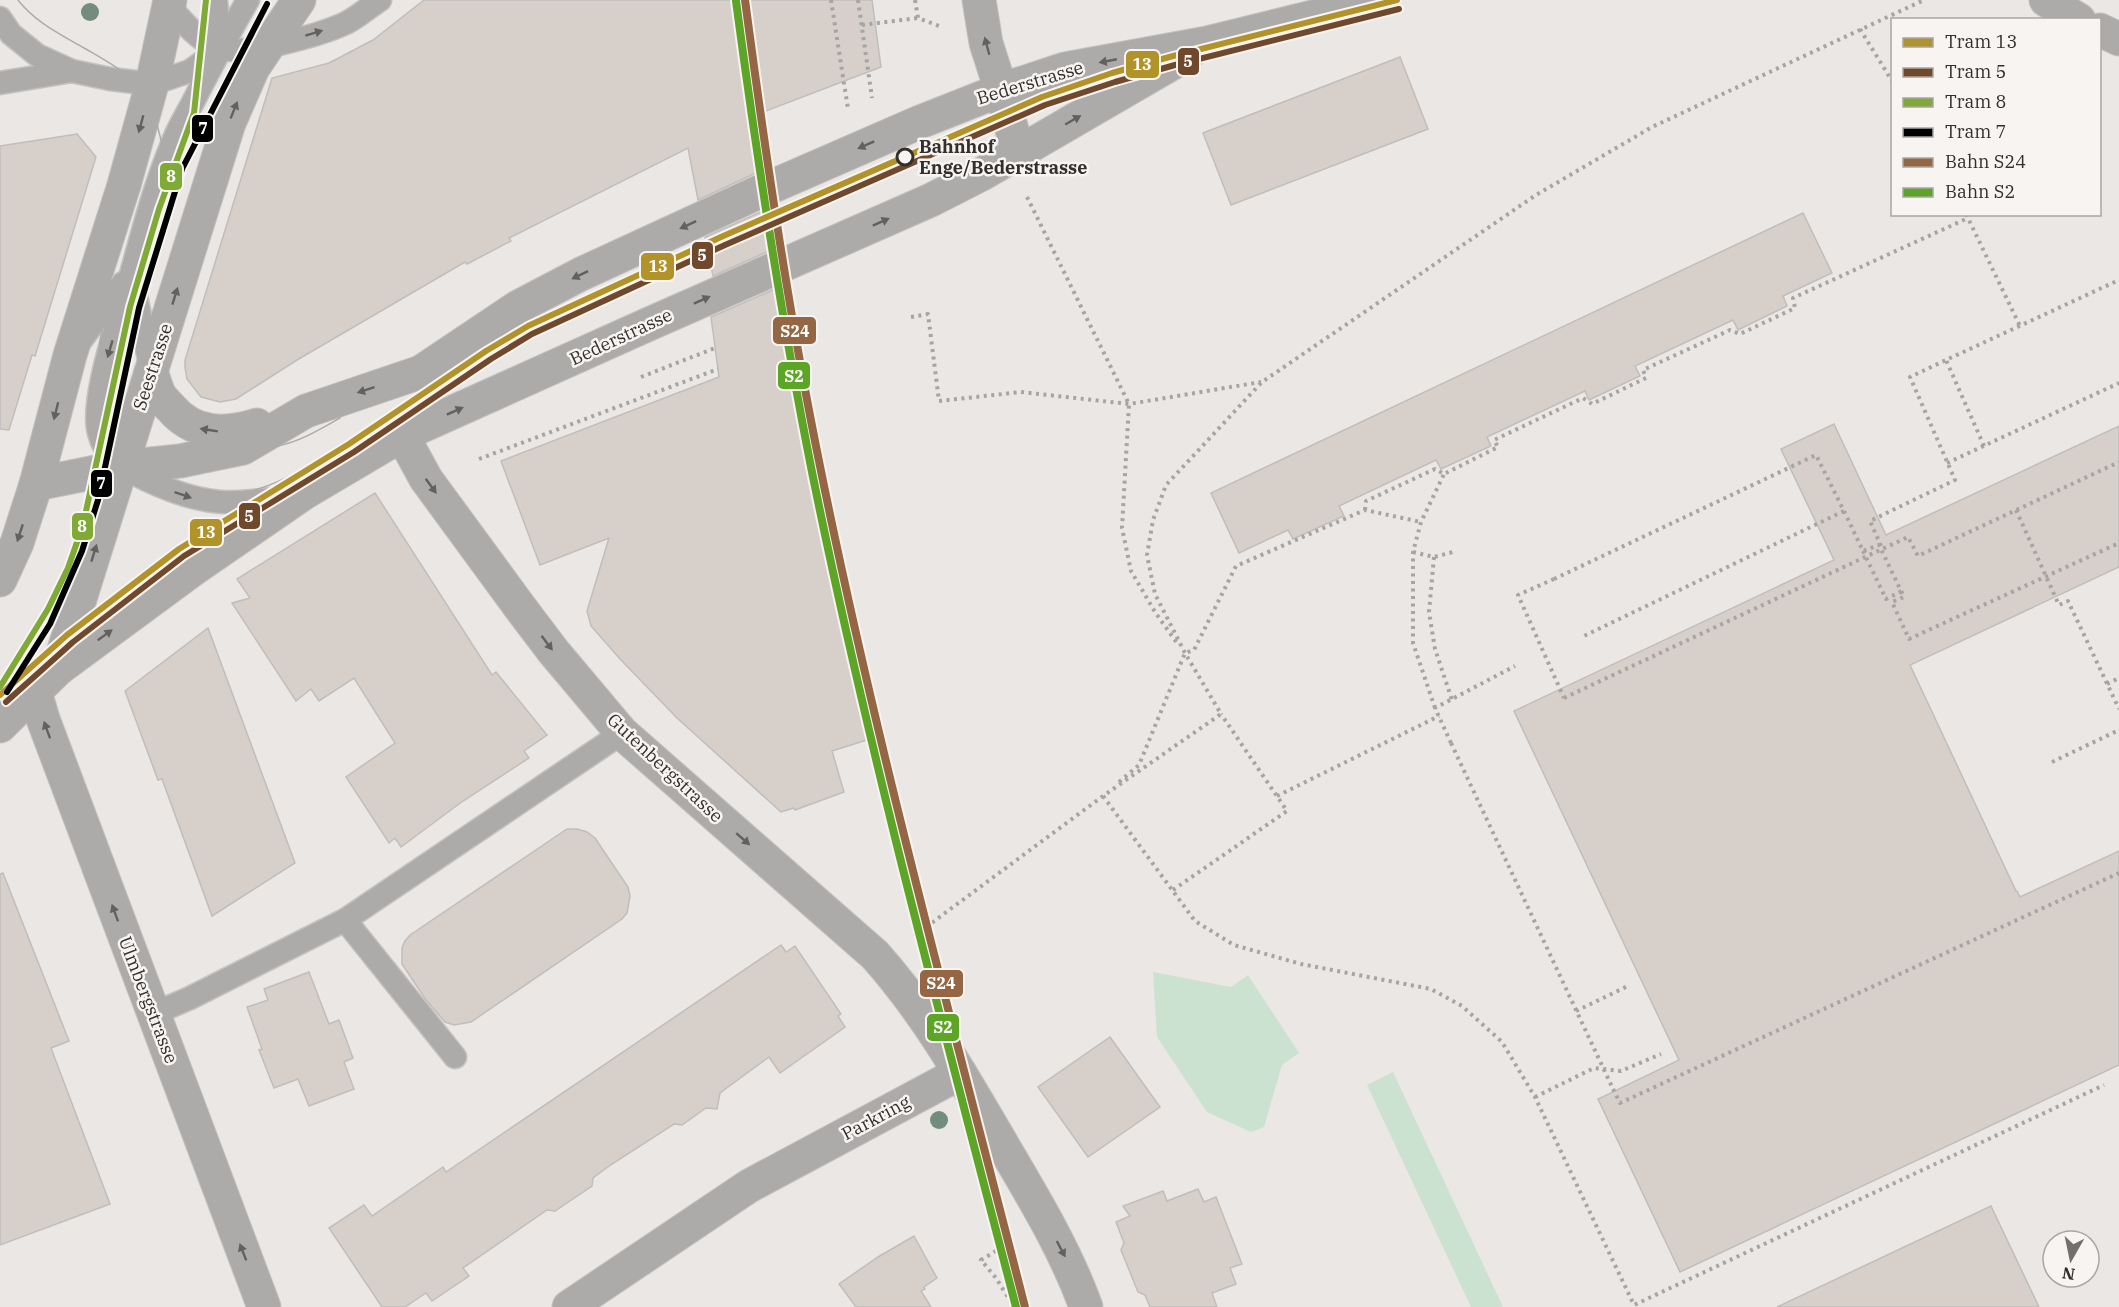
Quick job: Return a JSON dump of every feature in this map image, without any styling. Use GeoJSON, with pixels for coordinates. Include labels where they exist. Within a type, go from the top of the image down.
{"type":"FeatureCollection","features":[{"type":"Feature","properties":{"kind":"main road","name":"Seestrasse"},"geometry":{"type":"LineString","coordinates":[[0,726],[58,669],[229,123],[253,69],[299,0]]}},
{"type":"Feature","properties":{"kind":"main road","name":"Bederstrasse"},"geometry":{"type":"LineString","coordinates":[[36,484],[121,467],[180,461],[243,448],[306,411],[422,372],[519,307],[581,274],[757,193],[920,122],[1001,90],[1065,69],[1207,43],[1381,0]]}},
{"type":"Feature","properties":{"kind":"main road"},"geometry":{"type":"LineString","coordinates":[[0,580],[17,543],[36,484],[70,355],[124,185],[152,84],[169,3]]}},
{"type":"Feature","properties":{"kind":"main road","name":"Bederstrasse"},"geometry":{"type":"LineString","coordinates":[[58,669],[195,568],[304,493],[402,435],[931,200],[1207,43]]}},
{"type":"Feature","properties":{"kind":"main road"},"geometry":{"type":"LineString","coordinates":[[1001,90],[1018,152]]}},
{"type":"Feature","properties":{"kind":"main road"},"geometry":{"type":"LineString","coordinates":[[151,372],[160,395],[179,417],[199,428],[220,432],[243,429],[306,411]]}},
{"type":"Feature","properties":{"kind":"main road"},"geometry":{"type":"LineString","coordinates":[[402,435],[422,372]]}},
{"type":"Feature","properties":{"kind":"street"},"geometry":{"type":"LineString","coordinates":[[979,0],[986,43],[1001,90]]}},
{"type":"Feature","properties":{"kind":"street"},"geometry":{"type":"LineString","coordinates":[[2046,0],[2076,18]]}},
{"type":"Feature","properties":{"kind":"street"},"geometry":{"type":"LineString","coordinates":[[2101,30],[2119,39]]}},
{"type":"Feature","properties":{"kind":"street","name":"Gutenbergstrasse"},"geometry":{"type":"LineString","coordinates":[[402,435],[426,479],[532,624],[622,733],[874,955],[934,1032],[960,1073]]}},
{"type":"Feature","properties":{"kind":"street","name":"Ulmbergstrasse"},"geometry":{"type":"LineString","coordinates":[[35,692],[43,719],[264,1307]]}},
{"type":"Feature","properties":{"kind":"street"},"geometry":{"type":"LineString","coordinates":[[960,1073],[1073,1270],[1086,1307]]}},
{"type":"Feature","properties":{"kind":"street","name":"Parkring"},"geometry":{"type":"LineString","coordinates":[[569,1307],[750,1186],[960,1073]]}},
{"type":"Feature","properties":{"kind":"lane"},"geometry":{"type":"LineString","coordinates":[[216,0],[220,49]]}},
{"type":"Feature","properties":{"kind":"lane"},"geometry":{"type":"LineString","coordinates":[[248,0],[172,143],[154,194],[106,362],[96,412],[98,431],[104,448],[121,467],[165,488],[205,501],[250,502],[304,493]]}},
{"type":"Feature","properties":{"kind":"lane"},"geometry":{"type":"LineString","coordinates":[[169,3],[195,33],[220,49],[248,50],[346,23],[380,0]]}},
{"type":"Feature","properties":{"kind":"lane"},"geometry":{"type":"LineString","coordinates":[[0,18],[11,34],[38,55],[72,71],[110,79],[152,84],[190,71],[220,49]]}},
{"type":"Feature","properties":{"kind":"lane"},"geometry":{"type":"LineString","coordinates":[[0,83],[72,71]]}},
{"type":"Feature","properties":{"kind":"lane"},"geometry":{"type":"LineString","coordinates":[[131,273],[151,372]]}},
{"type":"Feature","properties":{"kind":"lane"},"geometry":{"type":"LineString","coordinates":[[70,355],[131,273]]}},
{"type":"Feature","properties":{"kind":"lane"},"geometry":{"type":"LineString","coordinates":[[153,1014],[190,998],[345,920],[622,733]]}},
{"type":"Feature","properties":{"kind":"lane"},"geometry":{"type":"LineString","coordinates":[[345,920],[455,1057]]}},
{"type":"Feature","properties":{"kind":"path"},"geometry":{"type":"LineString","coordinates":[[831,0],[848,110]]}},
{"type":"Feature","properties":{"kind":"path"},"geometry":{"type":"LineString","coordinates":[[858,0],[872,101]]}},
{"type":"Feature","properties":{"kind":"path"},"geometry":{"type":"LineString","coordinates":[[1173,890],[1287,811],[1221,714],[1185,653],[1155,594],[1147,555],[1153,520],[1166,485],[1262,382],[1546,189],[1652,127],[1924,0]]}},
{"type":"Feature","properties":{"kind":"path"},"geometry":{"type":"LineString","coordinates":[[862,25],[918,18]]}},
{"type":"Feature","properties":{"kind":"path"},"geometry":{"type":"LineString","coordinates":[[1860,29],[1891,78]]}},
{"type":"Feature","properties":{"kind":"path"},"geometry":{"type":"LineString","coordinates":[[1018,152],[1023,188],[1030,204],[1129,404],[1122,528],[1131,571],[1155,612],[1185,653]]}},
{"type":"Feature","properties":{"kind":"path"},"geometry":{"type":"LineString","coordinates":[[2020,326],[1967,216],[1793,298],[1795,308],[1740,334],[1730,330],[1643,370],[1646,378],[1592,404],[1583,398],[1494,440],[1498,447],[1444,474],[1421,522],[1413,552],[1413,644],[1435,708],[1620,1102],[2119,873]]}},
{"type":"Feature","properties":{"kind":"path"},"geometry":{"type":"LineString","coordinates":[[2119,280],[1910,377],[1955,480],[1870,521],[1902,592],[1886,599],[1863,551],[1844,511],[1816,455],[1518,596],[1564,698],[1908,537],[1917,556],[2119,462]]}},
{"type":"Feature","properties":{"kind":"path"},"geometry":{"type":"LineString","coordinates":[[911,317],[928,314],[939,402],[1021,392],[1129,404],[1262,382]]}},
{"type":"Feature","properties":{"kind":"path"},"geometry":{"type":"LineString","coordinates":[[644,376],[716,348]]}},
{"type":"Feature","properties":{"kind":"path"},"geometry":{"type":"LineString","coordinates":[[1946,360],[1984,446]]}},
{"type":"Feature","properties":{"kind":"path"},"geometry":{"type":"LineString","coordinates":[[479,459],[718,369]]}},
{"type":"Feature","properties":{"kind":"path"},"geometry":{"type":"LineString","coordinates":[[1947,463],[2119,383]]}},
{"type":"Feature","properties":{"kind":"path"},"geometry":{"type":"LineString","coordinates":[[1365,510],[1366,501],[1435,469],[1444,474]]}},
{"type":"Feature","properties":{"kind":"path"},"geometry":{"type":"LineString","coordinates":[[1103,796],[1139,765],[1185,653],[1194,650],[1236,566],[1365,510],[1421,522]]}},
{"type":"Feature","properties":{"kind":"path"},"geometry":{"type":"LineString","coordinates":[[2016,510],[2059,605],[2068,602],[2119,709]]}},
{"type":"Feature","properties":{"kind":"path"},"geometry":{"type":"LineString","coordinates":[[1584,636],[1844,511]]}},
{"type":"Feature","properties":{"kind":"path"},"geometry":{"type":"LineString","coordinates":[[1863,551],[1879,544],[1904,597],[1892,602],[1909,639],[2119,543]]}},
{"type":"Feature","properties":{"kind":"path"},"geometry":{"type":"LineString","coordinates":[[1413,552],[1434,557],[1453,552]]}},
{"type":"Feature","properties":{"kind":"path"},"geometry":{"type":"LineString","coordinates":[[1434,557],[1429,612],[1435,649],[1452,700]]}},
{"type":"Feature","properties":{"kind":"path"},"geometry":{"type":"LineString","coordinates":[[1435,708],[1515,666]]}},
{"type":"Feature","properties":{"kind":"path"},"geometry":{"type":"LineString","coordinates":[[2107,684],[2119,678]]}},
{"type":"Feature","properties":{"kind":"path"},"geometry":{"type":"LineString","coordinates":[[907,941],[1103,796],[1221,714]]}},
{"type":"Feature","properties":{"kind":"path"},"geometry":{"type":"LineString","coordinates":[[1277,796],[1439,716]]}},
{"type":"Feature","properties":{"kind":"path"},"geometry":{"type":"LineString","coordinates":[[2052,762],[2119,730]]}},
{"type":"Feature","properties":{"kind":"path"},"geometry":{"type":"LineString","coordinates":[[1103,796],[1195,921],[1234,945],[1301,964],[1431,989],[1462,1006],[1502,1042],[1535,1097],[1634,1305],[2104,1085]]}},
{"type":"Feature","properties":{"kind":"path"},"geometry":{"type":"LineString","coordinates":[[1576,1011],[1630,985]]}},
{"type":"Feature","properties":{"kind":"path"},"geometry":{"type":"LineString","coordinates":[[1535,1097],[1594,1068],[1621,1071],[1661,1054]]}},
{"type":"Feature","properties":{"kind":"path"},"geometry":{"type":"LineString","coordinates":[[1010,1242],[981,1260],[996,1278],[1014,1307]]}},
{"type":"Feature","properties":{"kind":"green space"},"geometry":{"type":"Polygon","coordinates":[[[1153,972],[1231,987],[1248,975],[1299,1053],[1282,1065],[1264,1127],[1251,1132],[1207,1112],[1157,1037],[1153,972]]]}},
{"type":"Feature","properties":{"kind":"green space"},"geometry":{"type":"Polygon","coordinates":[[[1393,1072],[1503,1307],[1471,1307],[1367,1085],[1393,1072]]]}},
{"type":"Feature","properties":{"kind":"building"},"geometry":{"type":"Polygon","coordinates":[[[424,0],[872,0],[881,67],[753,116],[760,171],[698,200],[688,148],[509,238],[511,241],[467,264],[465,262],[297,360],[236,399],[220,402],[201,397],[187,379],[185,360],[272,78],[329,63],[373,40],[424,0]]]}},
{"type":"Feature","properties":{"kind":"building"},"geometry":{"type":"Polygon","coordinates":[[[1400,57],[1428,129],[1231,205],[1203,133],[1400,57]]]}},
{"type":"Feature","properties":{"kind":"building"},"geometry":{"type":"Polygon","coordinates":[[[77,134],[96,157],[35,356],[32,355],[9,430],[0,429],[0,146],[77,134]]]}},
{"type":"Feature","properties":{"kind":"building"},"geometry":{"type":"Polygon","coordinates":[[[765,210],[771,250],[713,276],[705,237],[765,210]]]}},
{"type":"Feature","properties":{"kind":"building"},"geometry":{"type":"Polygon","coordinates":[[[1803,213],[1832,273],[1783,296],[1787,306],[1738,330],[1733,320],[1635,366],[1640,376],[1589,400],[1585,391],[1487,437],[1491,446],[1441,469],[1436,460],[1339,506],[1344,516],[1293,539],[1288,530],[1239,553],[1211,493],[1803,213]]]}},
{"type":"Feature","properties":{"kind":"building"},"geometry":{"type":"Polygon","coordinates":[[[777,288],[807,455],[839,609],[870,739],[832,751],[844,792],[795,810],[794,808],[781,812],[677,718],[591,626],[587,611],[609,538],[540,565],[501,461],[719,377],[711,317],[777,288]]]}},
{"type":"Feature","properties":{"kind":"building"},"geometry":{"type":"Polygon","coordinates":[[[1834,424],[1886,535],[2119,426],[2119,567],[1910,665],[2020,897],[2119,851],[2119,1065],[1680,1272],[1598,1099],[1679,1060],[1514,711],[1834,560],[1781,449],[1834,424]]]}},
{"type":"Feature","properties":{"kind":"building"},"geometry":{"type":"Polygon","coordinates":[[[375,493],[492,675],[496,672],[547,735],[524,751],[529,758],[463,801],[401,847],[395,838],[389,843],[346,777],[395,743],[354,678],[319,701],[311,689],[296,701],[232,603],[250,598],[237,579],[375,493]]]}},
{"type":"Feature","properties":{"kind":"building"},"geometry":{"type":"Polygon","coordinates":[[[208,628],[295,863],[212,916],[162,779],[158,780],[125,691],[208,628]]]}},
{"type":"Feature","properties":{"kind":"building"},"geometry":{"type":"Polygon","coordinates":[[[567,829],[587,832],[595,838],[628,887],[630,896],[627,913],[622,919],[471,1022],[454,1025],[445,1022],[426,1000],[402,964],[402,948],[405,941],[410,935],[567,829]]]}},
{"type":"Feature","properties":{"kind":"building"},"geometry":{"type":"Polygon","coordinates":[[[3,873],[69,1041],[51,1048],[110,1204],[0,1245],[0,874],[3,873]]]}},
{"type":"Feature","properties":{"kind":"building"},"geometry":{"type":"Polygon","coordinates":[[[781,945],[786,952],[795,946],[841,1014],[838,1016],[845,1027],[780,1073],[769,1057],[720,1093],[717,1109],[706,1108],[682,1125],[674,1124],[612,1164],[593,1178],[592,1186],[555,1211],[547,1210],[463,1268],[469,1276],[432,1301],[426,1293],[405,1307],[382,1307],[329,1228],[364,1205],[372,1216],[443,1167],[446,1172],[781,945]]]}},
{"type":"Feature","properties":{"kind":"building"},"geometry":{"type":"Polygon","coordinates":[[[309,972],[329,1024],[339,1020],[353,1058],[344,1062],[354,1089],[309,1106],[298,1079],[274,1088],[259,1050],[262,1049],[247,1007],[268,1000],[264,989],[309,972]]]}},
{"type":"Feature","properties":{"kind":"building"},"geometry":{"type":"Polygon","coordinates":[[[1110,1037],[1160,1107],[1088,1157],[1038,1087],[1110,1037]]]}},
{"type":"Feature","properties":{"kind":"building"},"geometry":{"type":"Polygon","coordinates":[[[1198,1189],[1204,1202],[1216,1197],[1242,1264],[1230,1268],[1236,1284],[1212,1293],[1217,1307],[1150,1307],[1145,1295],[1138,1292],[1121,1250],[1124,1243],[1116,1222],[1130,1216],[1123,1206],[1163,1191],[1167,1201],[1198,1189]]]}},
{"type":"Feature","properties":{"kind":"building"},"geometry":{"type":"Polygon","coordinates":[[[1991,1206],[2039,1307],[1777,1307],[1991,1206]]]}},
{"type":"Feature","properties":{"kind":"building"},"geometry":{"type":"Polygon","coordinates":[[[914,1236],[937,1278],[921,1291],[931,1307],[856,1307],[839,1284],[914,1236]]]}},
{"type":"Feature","properties":{"kind":"tram line"},"geometry":{"type":"LineString","coordinates":[[18,0],[48,27],[120,70],[135,84],[146,100],[155,117],[163,155],[162,195],[158,214]]}},
{"type":"Feature","properties":{"kind":"tram line","name":"8"},"geometry":{"type":"LineString","coordinates":[[0,687],[48,609],[68,568],[83,525],[130,307],[159,209],[194,113],[206,0]]}},
{"type":"Feature","properties":{"kind":"tram line","name":"13"},"geometry":{"type":"LineString","coordinates":[[0,695],[67,635],[179,549],[349,444],[486,351],[528,326],[721,237],[1042,97],[1112,73],[1173,56],[1397,0]]}},
{"type":"Feature","properties":{"kind":"tram line","name":"7"},"geometry":{"type":"LineString","coordinates":[[7,692],[50,624],[82,551],[98,500],[139,308],[182,169],[267,4]]}},
{"type":"Feature","properties":{"kind":"tram line","name":"5"},"geometry":{"type":"LineString","coordinates":[[6,702],[73,642],[184,556],[354,452],[491,359],[532,334],[725,245],[1045,105],[1175,65],[1399,9]]}},
{"type":"Feature","properties":{"kind":"tram line"},"geometry":{"type":"LineString","coordinates":[[147,249],[136,303],[135,331],[138,358],[145,380],[157,400],[172,417],[189,430],[209,440],[231,447],[254,449],[277,446],[310,435],[340,418]]}},
{"type":"Feature","properties":{"kind":"tram line"},"geometry":{"type":"LineString","coordinates":[[111,293],[99,354],[98,374],[102,400],[111,424],[124,445],[142,464],[162,479],[185,489],[210,495],[236,494],[256,489],[313,465]]}},
{"type":"Feature","properties":{"kind":"rail line","name":"S24"},"geometry":{"type":"LineString","coordinates":[[745,0],[788,295],[809,412],[843,576],[892,786],[1025,1307]]}},
{"type":"Feature","properties":{"kind":"rail line","name":"S2"},"geometry":{"type":"LineString","coordinates":[[736,1],[780,296],[834,577],[908,891],[1016,1307]]}},
{"type":"Feature","properties":{"kind":"place","name":"Bahnhof Enge/Bederstrasse"},"geometry":{"type":"Point","coordinates":[905,157]}}]}
